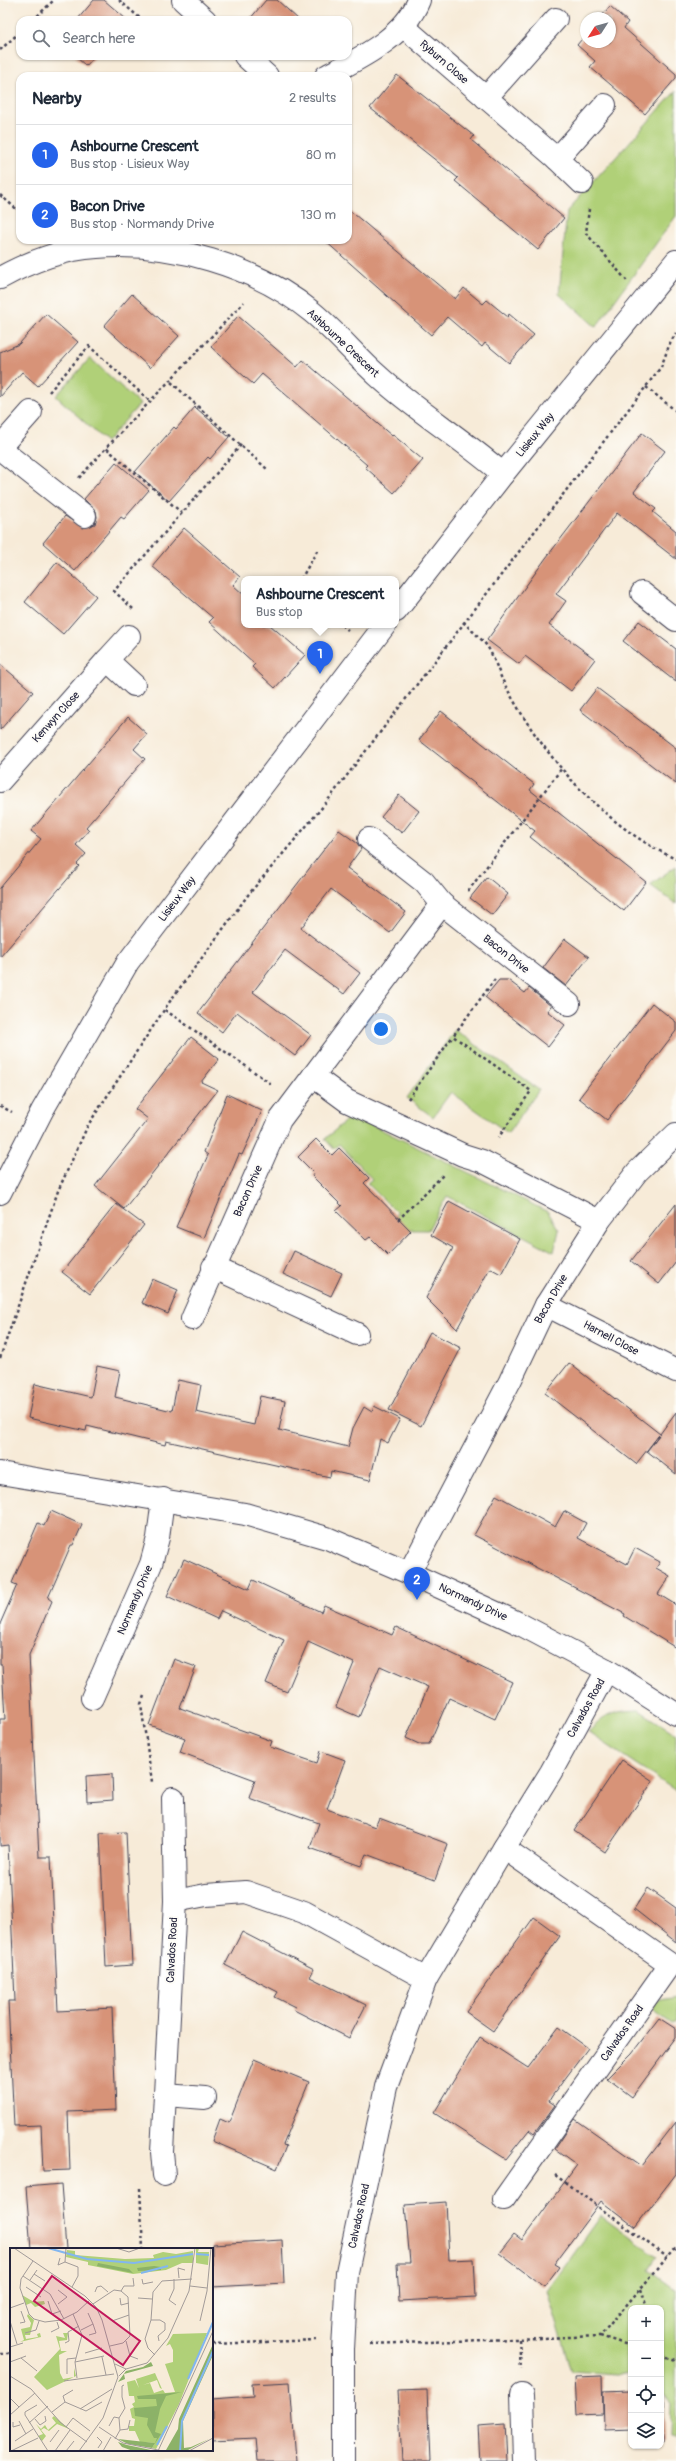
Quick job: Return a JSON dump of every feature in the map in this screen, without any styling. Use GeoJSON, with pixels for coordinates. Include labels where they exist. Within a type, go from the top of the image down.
{"type":"FeatureCollection","features":[{"type":"Feature","properties":{"kind":"street"},"geometry":{"type":"LineString","coordinates":[[334,72],[370,53],[403,26],[420,0]]}},
{"type":"Feature","properties":{"kind":"street"},"geometry":{"type":"LineString","coordinates":[[486,98],[556,19]]}},
{"type":"Feature","properties":{"kind":"street","name":"Ryburn Close"},"geometry":{"type":"LineString","coordinates":[[403,26],[557,159],[582,183]]}},
{"type":"Feature","properties":{"kind":"street"},"geometry":{"type":"LineString","coordinates":[[249,60],[263,72]]}},
{"type":"Feature","properties":{"kind":"street"},"geometry":{"type":"LineString","coordinates":[[557,159],[606,105]]}},
{"type":"Feature","properties":{"kind":"street","name":"Ashbourne Crescent"},"geometry":{"type":"LineString","coordinates":[[0,278],[54,255],[97,247],[204,248],[263,281],[312,312],[378,375],[503,474]]}},
{"type":"Feature","properties":{"kind":"street","name":"Lisieux Way"},"geometry":{"type":"LineString","coordinates":[[399,607],[503,474],[676,261]]}},
{"type":"Feature","properties":{"kind":"street"},"geometry":{"type":"LineString","coordinates":[[31,412],[0,448],[85,516]]}},
{"type":"Feature","properties":{"kind":"street"},"geometry":{"type":"LineString","coordinates":[[642,593],[676,620]]}},
{"type":"Feature","properties":{"kind":"street","name":"Lisieux Way"},"geometry":{"type":"LineString","coordinates":[[0,1193],[42,1111],[128,962],[383,628]]}},
{"type":"Feature","properties":{"kind":"street","name":"Kenwyn Close"},"geometry":{"type":"LineString","coordinates":[[2,775],[129,636]]}},
{"type":"Feature","properties":{"kind":"street"},"geometry":{"type":"LineString","coordinates":[[107,660],[134,685]]}},
{"type":"Feature","properties":{"kind":"street","name":"Bacon Drive"},"geometry":{"type":"LineString","coordinates":[[369,839],[424,882],[447,908],[569,1004]]}},
{"type":"Feature","properties":{"kind":"street","name":"Bacon Drive"},"geometry":{"type":"LineString","coordinates":[[192,1319],[280,1120],[313,1076],[447,908]]}},
{"type":"Feature","properties":{"kind":"street"},"geometry":{"type":"LineString","coordinates":[[313,1076],[347,1101],[472,1158],[599,1221]]}},
{"type":"Feature","properties":{"kind":"street","name":"Bacon Drive"},"geometry":{"type":"LineString","coordinates":[[409,1573],[510,1382],[546,1305],[599,1221],[637,1172],[676,1134]]}},
{"type":"Feature","properties":{"kind":"street"},"geometry":{"type":"LineString","coordinates":[[214,1267],[357,1334]]}},
{"type":"Feature","properties":{"kind":"street","name":"Harnell Close"},"geometry":{"type":"LineString","coordinates":[[546,1305],[676,1371]]}},
{"type":"Feature","properties":{"kind":"street","name":"Normandy Drive"},"geometry":{"type":"LineString","coordinates":[[0,1473],[163,1499],[245,1514],[327,1538],[409,1573],[516,1622],[607,1670],[676,1714]]}},
{"type":"Feature","properties":{"kind":"street","name":"Normandy Drive"},"geometry":{"type":"LineString","coordinates":[[92,1698],[150,1564],[158,1538],[163,1499]]}},
{"type":"Feature","properties":{"kind":"street","name":"Calvados Road"},"geometry":{"type":"LineString","coordinates":[[343,2461],[344,2338],[347,2272],[386,2087],[426,1979],[551,1772],[607,1670]]}},
{"type":"Feature","properties":{"kind":"street","name":"Calvados Road"},"geometry":{"type":"LineString","coordinates":[[164,2175],[162,2152],[175,1901],[173,1798]]}},
{"type":"Feature","properties":{"kind":"street","name":"Calvados Road"},"geometry":{"type":"LineString","coordinates":[[504,1848],[673,1966],[504,2199]]}},
{"type":"Feature","properties":{"kind":"street","name":"Calvados Road"},"geometry":{"type":"LineString","coordinates":[[175,1901],[206,1895],[246,1892],[304,1912],[426,1979]]}},
{"type":"Feature","properties":{"kind":"street"},"geometry":{"type":"LineString","coordinates":[[165,2095],[205,2098]]}},
{"type":"Feature","properties":{"kind":"street"},"geometry":{"type":"LineString","coordinates":[[522,2396],[524,2461]]}},
{"type":"Feature","properties":{"kind":"path"},"geometry":{"type":"LineString","coordinates":[[37,16],[54,0]]}},
{"type":"Feature","properties":{"kind":"path"},"geometry":{"type":"LineString","coordinates":[[119,0],[137,16]]}},
{"type":"Feature","properties":{"kind":"path"},"geometry":{"type":"LineString","coordinates":[[0,50],[16,36]]}},
{"type":"Feature","properties":{"kind":"path"},"geometry":{"type":"LineString","coordinates":[[582,183],[589,208],[586,233],[644,300]]}},
{"type":"Feature","properties":{"kind":"path"},"geometry":{"type":"LineString","coordinates":[[0,195],[16,209]]}},
{"type":"Feature","properties":{"kind":"path"},"geometry":{"type":"LineString","coordinates":[[62,497],[263,281]]}},
{"type":"Feature","properties":{"kind":"path"},"geometry":{"type":"LineString","coordinates":[[0,1358],[58,1191],[88,1125],[164,1010],[248,896],[325,804],[463,622],[661,367],[670,343],[676,333]]}},
{"type":"Feature","properties":{"kind":"path"},"geometry":{"type":"LineString","coordinates":[[31,412],[89,346],[151,402]]}},
{"type":"Feature","properties":{"kind":"path"},"geometry":{"type":"LineString","coordinates":[[170,382],[268,470]]}},
{"type":"Feature","properties":{"kind":"path"},"geometry":{"type":"LineString","coordinates":[[646,387],[676,411]]}},
{"type":"Feature","properties":{"kind":"path"},"geometry":{"type":"LineString","coordinates":[[129,636],[143,618],[114,591],[241,445]]}},
{"type":"Feature","properties":{"kind":"path"},"geometry":{"type":"LineString","coordinates":[[106,448],[182,513]]}},
{"type":"Feature","properties":{"kind":"path"},"geometry":{"type":"LineString","coordinates":[[303,576],[318,549]]}},
{"type":"Feature","properties":{"kind":"path"},"geometry":{"type":"LineString","coordinates":[[463,622],[487,646],[504,683],[527,722],[562,768],[596,804],[634,835],[656,850],[676,859]]}},
{"type":"Feature","properties":{"kind":"path"},"geometry":{"type":"LineString","coordinates":[[447,908],[562,768]]}},
{"type":"Feature","properties":{"kind":"path"},"geometry":{"type":"LineString","coordinates":[[392,1121],[511,958]]}},
{"type":"Feature","properties":{"kind":"path"},"geometry":{"type":"LineString","coordinates":[[164,1010],[295,1100]]}},
{"type":"Feature","properties":{"kind":"path"},"geometry":{"type":"LineString","coordinates":[[398,1220],[472,1158],[531,1091],[453,1036]]}},
{"type":"Feature","properties":{"kind":"path"},"geometry":{"type":"LineString","coordinates":[[144,1696],[141,1704],[152,1788],[173,1798]]}},
{"type":"Feature","properties":{"kind":"path"},"geometry":{"type":"LineString","coordinates":[[534,2159],[667,2257]]}},
{"type":"Feature","properties":{"kind":"path"},"geometry":{"type":"LineString","coordinates":[[140,2184],[144,2248]]}},
{"type":"Feature","properties":{"kind":"path"},"geometry":{"type":"LineString","coordinates":[[600,2336],[676,2247]]}},
{"type":"Feature","properties":{"kind":"path"},"geometry":{"type":"LineString","coordinates":[[640,2288],[646,2305]]}},
{"type":"Feature","properties":{"kind":"path"},"geometry":{"type":"LineString","coordinates":[[213,2344],[344,2338],[376,2346],[600,2336],[628,2345]]}},
{"type":"Feature","properties":{"kind":"path"},"geometry":{"type":"LineString","coordinates":[[664,2357],[676,2360]]}},
{"type":"Feature","properties":{"kind":"green space"},"geometry":{"type":"Polygon","coordinates":[[[676,91],[676,216],[596,327],[559,294],[567,211],[676,91]]]}},
{"type":"Feature","properties":{"kind":"green space"},"geometry":{"type":"Polygon","coordinates":[[[90,358],[140,404],[106,442],[56,396],[90,358]]]}},
{"type":"Feature","properties":{"kind":"green space"},"geometry":{"type":"Polygon","coordinates":[[[676,866],[676,904],[650,885],[676,866]]]}},
{"type":"Feature","properties":{"kind":"green space"},"geometry":{"type":"Polygon","coordinates":[[[455,1030],[539,1090],[508,1133],[451,1092],[433,1117],[407,1098],[455,1030]]]}},
{"type":"Feature","properties":{"kind":"green space"},"geometry":{"type":"Polygon","coordinates":[[[352,1115],[548,1212],[559,1230],[554,1252],[447,1196],[428,1230],[409,1230],[395,1217],[397,1213],[367,1183],[372,1179],[339,1144],[334,1149],[325,1139],[352,1115]]]}},
{"type":"Feature","properties":{"kind":"green space"},"geometry":{"type":"Polygon","coordinates":[[[639,1710],[676,1734],[676,1791],[588,1732],[605,1717],[622,1711],[639,1710]]]}},
{"type":"Feature","properties":{"kind":"green space"},"geometry":{"type":"Polygon","coordinates":[[[676,1997],[676,2022],[672,2024],[653,2010],[656,2001],[676,1997]]]}},
{"type":"Feature","properties":{"kind":"green space"},"geometry":{"type":"Polygon","coordinates":[[[601,2216],[657,2257],[649,2270],[676,2290],[676,2437],[670,2436],[671,2405],[664,2393],[664,2305],[628,2305],[628,2375],[572,2371],[547,2291],[601,2216]]]}},
{"type":"Feature","properties":{"kind":"building"},"geometry":{"type":"Polygon","coordinates":[[[94,0],[104,0],[123,16],[80,16],[94,0]]]}},
{"type":"Feature","properties":{"kind":"building"},"geometry":{"type":"Polygon","coordinates":[[[266,0],[277,0],[295,16],[252,16],[266,0]]]}},
{"type":"Feature","properties":{"kind":"building"},"geometry":{"type":"Polygon","coordinates":[[[610,6],[628,22],[624,28],[676,74],[676,78],[645,114],[590,67],[595,61],[580,48],[616,48],[616,12],[605,12],[610,6]]]}},
{"type":"Feature","properties":{"kind":"building"},"geometry":{"type":"Polygon","coordinates":[[[79,60],[91,60],[86,66],[79,60]]]}},
{"type":"Feature","properties":{"kind":"building"},"geometry":{"type":"Polygon","coordinates":[[[397,75],[474,136],[471,140],[564,218],[538,250],[455,181],[458,178],[370,108],[397,75]]]}},
{"type":"Feature","properties":{"kind":"building"},"geometry":{"type":"Polygon","coordinates":[[[352,212],[455,299],[464,288],[483,304],[487,300],[508,317],[509,314],[534,335],[509,363],[485,343],[482,347],[447,317],[431,335],[329,244],[352,244],[352,212]]]}},
{"type":"Feature","properties":{"kind":"building"},"geometry":{"type":"Polygon","coordinates":[[[132,294],[179,336],[150,368],[104,326],[132,294]]]}},
{"type":"Feature","properties":{"kind":"building"},"geometry":{"type":"Polygon","coordinates":[[[46,314],[78,342],[38,386],[22,372],[0,397],[0,352],[19,344],[46,314]]]}},
{"type":"Feature","properties":{"kind":"building"},"geometry":{"type":"Polygon","coordinates":[[[238,316],[297,367],[303,360],[392,436],[393,435],[423,460],[394,493],[365,467],[367,465],[262,374],[253,384],[211,347],[238,316]]]}},
{"type":"Feature","properties":{"kind":"building"},"geometry":{"type":"Polygon","coordinates":[[[195,407],[229,437],[210,459],[208,457],[169,501],[135,472],[174,427],[176,429],[195,407]]]}},
{"type":"Feature","properties":{"kind":"building"},"geometry":{"type":"Polygon","coordinates":[[[642,433],[665,451],[634,492],[656,509],[653,512],[676,531],[676,559],[617,513],[556,594],[566,601],[549,625],[595,659],[571,691],[525,656],[519,664],[487,640],[546,558],[642,433]]]}},
{"type":"Feature","properties":{"kind":"building"},"geometry":{"type":"Polygon","coordinates":[[[116,462],[149,490],[124,519],[121,517],[75,571],[43,543],[65,516],[83,528],[95,524],[97,517],[96,511],[84,499],[116,462]]]}},
{"type":"Feature","properties":{"kind":"building"},"geometry":{"type":"Polygon","coordinates":[[[184,528],[240,577],[233,585],[241,592],[241,628],[274,628],[305,655],[275,688],[252,667],[255,664],[209,622],[213,618],[152,566],[184,528]]]}},
{"type":"Feature","properties":{"kind":"building"},"geometry":{"type":"Polygon","coordinates":[[[57,562],[96,596],[63,634],[25,602],[57,562]]]}},
{"type":"Feature","properties":{"kind":"building"},"geometry":{"type":"Polygon","coordinates":[[[639,621],[676,649],[676,682],[623,641],[639,621]]]}},
{"type":"Feature","properties":{"kind":"building"},"geometry":{"type":"Polygon","coordinates":[[[0,664],[33,692],[0,730],[0,664]]]}},
{"type":"Feature","properties":{"kind":"building"},"geometry":{"type":"Polygon","coordinates":[[[597,688],[676,748],[676,784],[580,710],[597,688]]]}},
{"type":"Feature","properties":{"kind":"building"},"geometry":{"type":"Polygon","coordinates":[[[441,711],[534,784],[530,790],[646,882],[624,911],[530,837],[535,831],[419,740],[441,711]]]}},
{"type":"Feature","properties":{"kind":"building"},"geometry":{"type":"Polygon","coordinates":[[[128,717],[147,734],[134,749],[145,759],[86,827],[89,830],[76,845],[86,854],[77,864],[79,866],[0,957],[0,888],[41,839],[31,831],[128,717]]]}},
{"type":"Feature","properties":{"kind":"building"},"geometry":{"type":"Polygon","coordinates":[[[399,795],[419,811],[402,833],[381,817],[399,795]]]}},
{"type":"Feature","properties":{"kind":"building"},"geometry":{"type":"Polygon","coordinates":[[[339,830],[357,843],[361,849],[347,868],[406,912],[390,933],[331,889],[301,928],[360,973],[344,994],[285,950],[253,992],[311,1035],[295,1056],[237,1012],[222,1032],[198,1013],[339,830]]]}},
{"type":"Feature","properties":{"kind":"building"},"geometry":{"type":"Polygon","coordinates":[[[487,877],[508,894],[492,915],[470,898],[487,877]]]}},
{"type":"Feature","properties":{"kind":"building"},"geometry":{"type":"Polygon","coordinates":[[[565,939],[589,957],[566,986],[543,968],[565,939]]]}},
{"type":"Feature","properties":{"kind":"building"},"geometry":{"type":"Polygon","coordinates":[[[499,980],[508,980],[525,993],[529,988],[551,1006],[547,1011],[565,1025],[548,1047],[485,997],[499,980]]]}},
{"type":"Feature","properties":{"kind":"building"},"geometry":{"type":"Polygon","coordinates":[[[652,1003],[676,1022],[676,1031],[607,1120],[579,1098],[652,1003]]]}},
{"type":"Feature","properties":{"kind":"building"},"geometry":{"type":"Polygon","coordinates":[[[191,1037],[219,1059],[201,1082],[218,1090],[124,1209],[95,1186],[148,1119],[135,1109],[191,1037]]]}},
{"type":"Feature","properties":{"kind":"building"},"geometry":{"type":"Polygon","coordinates":[[[227,1094],[262,1111],[242,1155],[239,1154],[204,1238],[176,1227],[208,1155],[204,1152],[227,1094]]]}},
{"type":"Feature","properties":{"kind":"building"},"geometry":{"type":"Polygon","coordinates":[[[316,1139],[332,1155],[339,1148],[369,1178],[364,1183],[411,1231],[388,1255],[370,1237],[366,1240],[336,1211],[342,1206],[312,1176],[314,1173],[298,1157],[316,1139]]]}},
{"type":"Feature","properties":{"kind":"building"},"geometry":{"type":"Polygon","coordinates":[[[449,1201],[520,1239],[501,1274],[490,1268],[457,1329],[426,1298],[453,1248],[431,1235],[449,1201]]]}},
{"type":"Feature","properties":{"kind":"building"},"geometry":{"type":"Polygon","coordinates":[[[116,1204],[144,1225],[90,1294],[62,1272],[116,1204]]]}},
{"type":"Feature","properties":{"kind":"building"},"geometry":{"type":"Polygon","coordinates":[[[676,1204],[676,1262],[659,1284],[631,1261],[676,1204]]]}},
{"type":"Feature","properties":{"kind":"building"},"geometry":{"type":"Polygon","coordinates":[[[294,1251],[342,1273],[331,1296],[283,1274],[294,1251]]]}},
{"type":"Feature","properties":{"kind":"building"},"geometry":{"type":"Polygon","coordinates":[[[152,1279],[178,1290],[168,1314],[142,1303],[152,1279]]]}},
{"type":"Feature","properties":{"kind":"building"},"geometry":{"type":"Polygon","coordinates":[[[430,1332],[461,1348],[421,1426],[389,1410],[430,1332]]]}},
{"type":"Feature","properties":{"kind":"building"},"geometry":{"type":"Polygon","coordinates":[[[569,1363],[660,1434],[676,1412],[676,1474],[647,1451],[659,1435],[636,1464],[545,1393],[569,1363]]]}},
{"type":"Feature","properties":{"kind":"building"},"geometry":{"type":"Polygon","coordinates":[[[97,1366],[120,1371],[115,1397],[172,1411],[178,1380],[201,1385],[196,1412],[254,1425],[260,1396],[285,1401],[279,1430],[348,1447],[353,1428],[364,1407],[372,1412],[374,1406],[400,1419],[388,1443],[380,1439],[370,1480],[331,1471],[330,1477],[166,1441],[165,1445],[87,1426],[86,1431],[28,1418],[35,1384],[91,1397],[97,1366]]]}},
{"type":"Feature","properties":{"kind":"building"},"geometry":{"type":"Polygon","coordinates":[[[496,1495],[555,1527],[564,1511],[586,1523],[578,1538],[627,1564],[635,1548],[660,1562],[656,1568],[670,1576],[658,1594],[676,1605],[676,1648],[624,1616],[625,1614],[474,1535],[496,1495]]]}},
{"type":"Feature","properties":{"kind":"building"},"geometry":{"type":"Polygon","coordinates":[[[51,1511],[82,1525],[73,1545],[71,1545],[48,1598],[52,1601],[29,1655],[39,1857],[51,1857],[58,2011],[112,2008],[116,2110],[68,2112],[70,2170],[43,2171],[41,2125],[14,2126],[8,2001],[15,2001],[8,1845],[0,1846],[0,1719],[5,1719],[2,1665],[0,1665],[0,1624],[17,1585],[12,1583],[38,1523],[44,1526],[51,1511]]]}},
{"type":"Feature","properties":{"kind":"building"},"geometry":{"type":"Polygon","coordinates":[[[184,1559],[249,1589],[253,1580],[321,1612],[324,1605],[392,1635],[396,1627],[512,1682],[495,1719],[449,1698],[429,1744],[419,1744],[406,1738],[428,1687],[380,1666],[359,1717],[336,1707],[354,1663],[308,1642],[287,1692],[266,1683],[284,1640],[221,1611],[217,1619],[167,1596],[184,1559]]]}},
{"type":"Feature","properties":{"kind":"building"},"geometry":{"type":"Polygon","coordinates":[[[174,1659],[196,1667],[180,1708],[272,1741],[270,1747],[317,1763],[321,1751],[345,1760],[327,1809],[375,1827],[379,1818],[448,1844],[435,1880],[366,1854],[361,1866],[310,1848],[319,1823],[249,1798],[255,1780],[180,1752],[185,1738],[149,1725],[174,1659]]]}},
{"type":"Feature","properties":{"kind":"building"},"geometry":{"type":"Polygon","coordinates":[[[622,1760],[653,1781],[605,1852],[574,1831],[622,1760]]]}},
{"type":"Feature","properties":{"kind":"building"},"geometry":{"type":"Polygon","coordinates":[[[112,1774],[113,1800],[87,1802],[86,1776],[112,1774]]]}},
{"type":"Feature","properties":{"kind":"building"},"geometry":{"type":"Polygon","coordinates":[[[126,1832],[132,1965],[106,1967],[100,1833],[126,1832]]]}},
{"type":"Feature","properties":{"kind":"building"},"geometry":{"type":"Polygon","coordinates":[[[648,1888],[676,1908],[676,1942],[634,1909],[648,1888]]]}},
{"type":"Feature","properties":{"kind":"building"},"geometry":{"type":"Polygon","coordinates":[[[534,1917],[560,1936],[493,2031],[466,2012],[534,1917]]]}},
{"type":"Feature","properties":{"kind":"building"},"geometry":{"type":"Polygon","coordinates":[[[242,1932],[314,1969],[310,1977],[366,2005],[349,2038],[294,2010],[295,2007],[275,1997],[278,1992],[225,1965],[242,1932]]]}},
{"type":"Feature","properties":{"kind":"building"},"geometry":{"type":"Polygon","coordinates":[[[659,2018],[676,2029],[676,2037],[632,2097],[607,2078],[632,2053],[659,2018]]]}},
{"type":"Feature","properties":{"kind":"building"},"geometry":{"type":"Polygon","coordinates":[[[559,2027],[588,2048],[552,2096],[549,2101],[555,2105],[534,2134],[529,2130],[506,2159],[434,2113],[480,2037],[528,2068],[559,2027]]]}},
{"type":"Feature","properties":{"kind":"building"},"geometry":{"type":"Polygon","coordinates":[[[254,2059],[309,2082],[283,2145],[286,2146],[277,2169],[212,2141],[220,2119],[229,2123],[254,2059]]]}},
{"type":"Feature","properties":{"kind":"building"},"geometry":{"type":"Polygon","coordinates":[[[575,2119],[642,2166],[676,2122],[676,2174],[635,2227],[601,2201],[554,2264],[559,2267],[544,2287],[499,2253],[514,2234],[522,2240],[577,2165],[555,2149],[575,2119]]]}},
{"type":"Feature","properties":{"kind":"building"},"geometry":{"type":"Polygon","coordinates":[[[61,2184],[66,2248],[31,2248],[26,2187],[61,2184]]]}},
{"type":"Feature","properties":{"kind":"building"},"geometry":{"type":"Polygon","coordinates":[[[446,2202],[449,2260],[474,2259],[476,2297],[399,2301],[397,2263],[410,2263],[405,2205],[446,2202]]]}},
{"type":"Feature","properties":{"kind":"building"},"geometry":{"type":"Polygon","coordinates":[[[282,2240],[284,2283],[213,2287],[212,2244],[282,2240]]]}},
{"type":"Feature","properties":{"kind":"building"},"geometry":{"type":"Polygon","coordinates":[[[602,2376],[603,2414],[577,2415],[575,2377],[602,2376]]]}},
{"type":"Feature","properties":{"kind":"building"},"geometry":{"type":"Polygon","coordinates":[[[290,2382],[296,2461],[257,2461],[255,2438],[213,2440],[213,2399],[253,2396],[252,2384],[290,2382]]]}},
{"type":"Feature","properties":{"kind":"building"},"geometry":{"type":"Polygon","coordinates":[[[427,2390],[430,2461],[402,2461],[398,2391],[427,2390]]]}},
{"type":"Feature","properties":{"kind":"building"},"geometry":{"type":"Polygon","coordinates":[[[628,2390],[628,2429],[604,2430],[603,2391],[628,2390]]]}},
{"type":"Feature","properties":{"kind":"building"},"geometry":{"type":"Polygon","coordinates":[[[505,2424],[507,2461],[480,2461],[478,2426],[505,2424]]]}},
{"type":"Feature","properties":{"kind":"place","name":"Ashbourne Crescent"},"geometry":{"type":"Point","coordinates":[320,674]}},
{"type":"Feature","properties":{"kind":"place","name":"Bacon Drive"},"geometry":{"type":"Point","coordinates":[417,1600]}}]}
